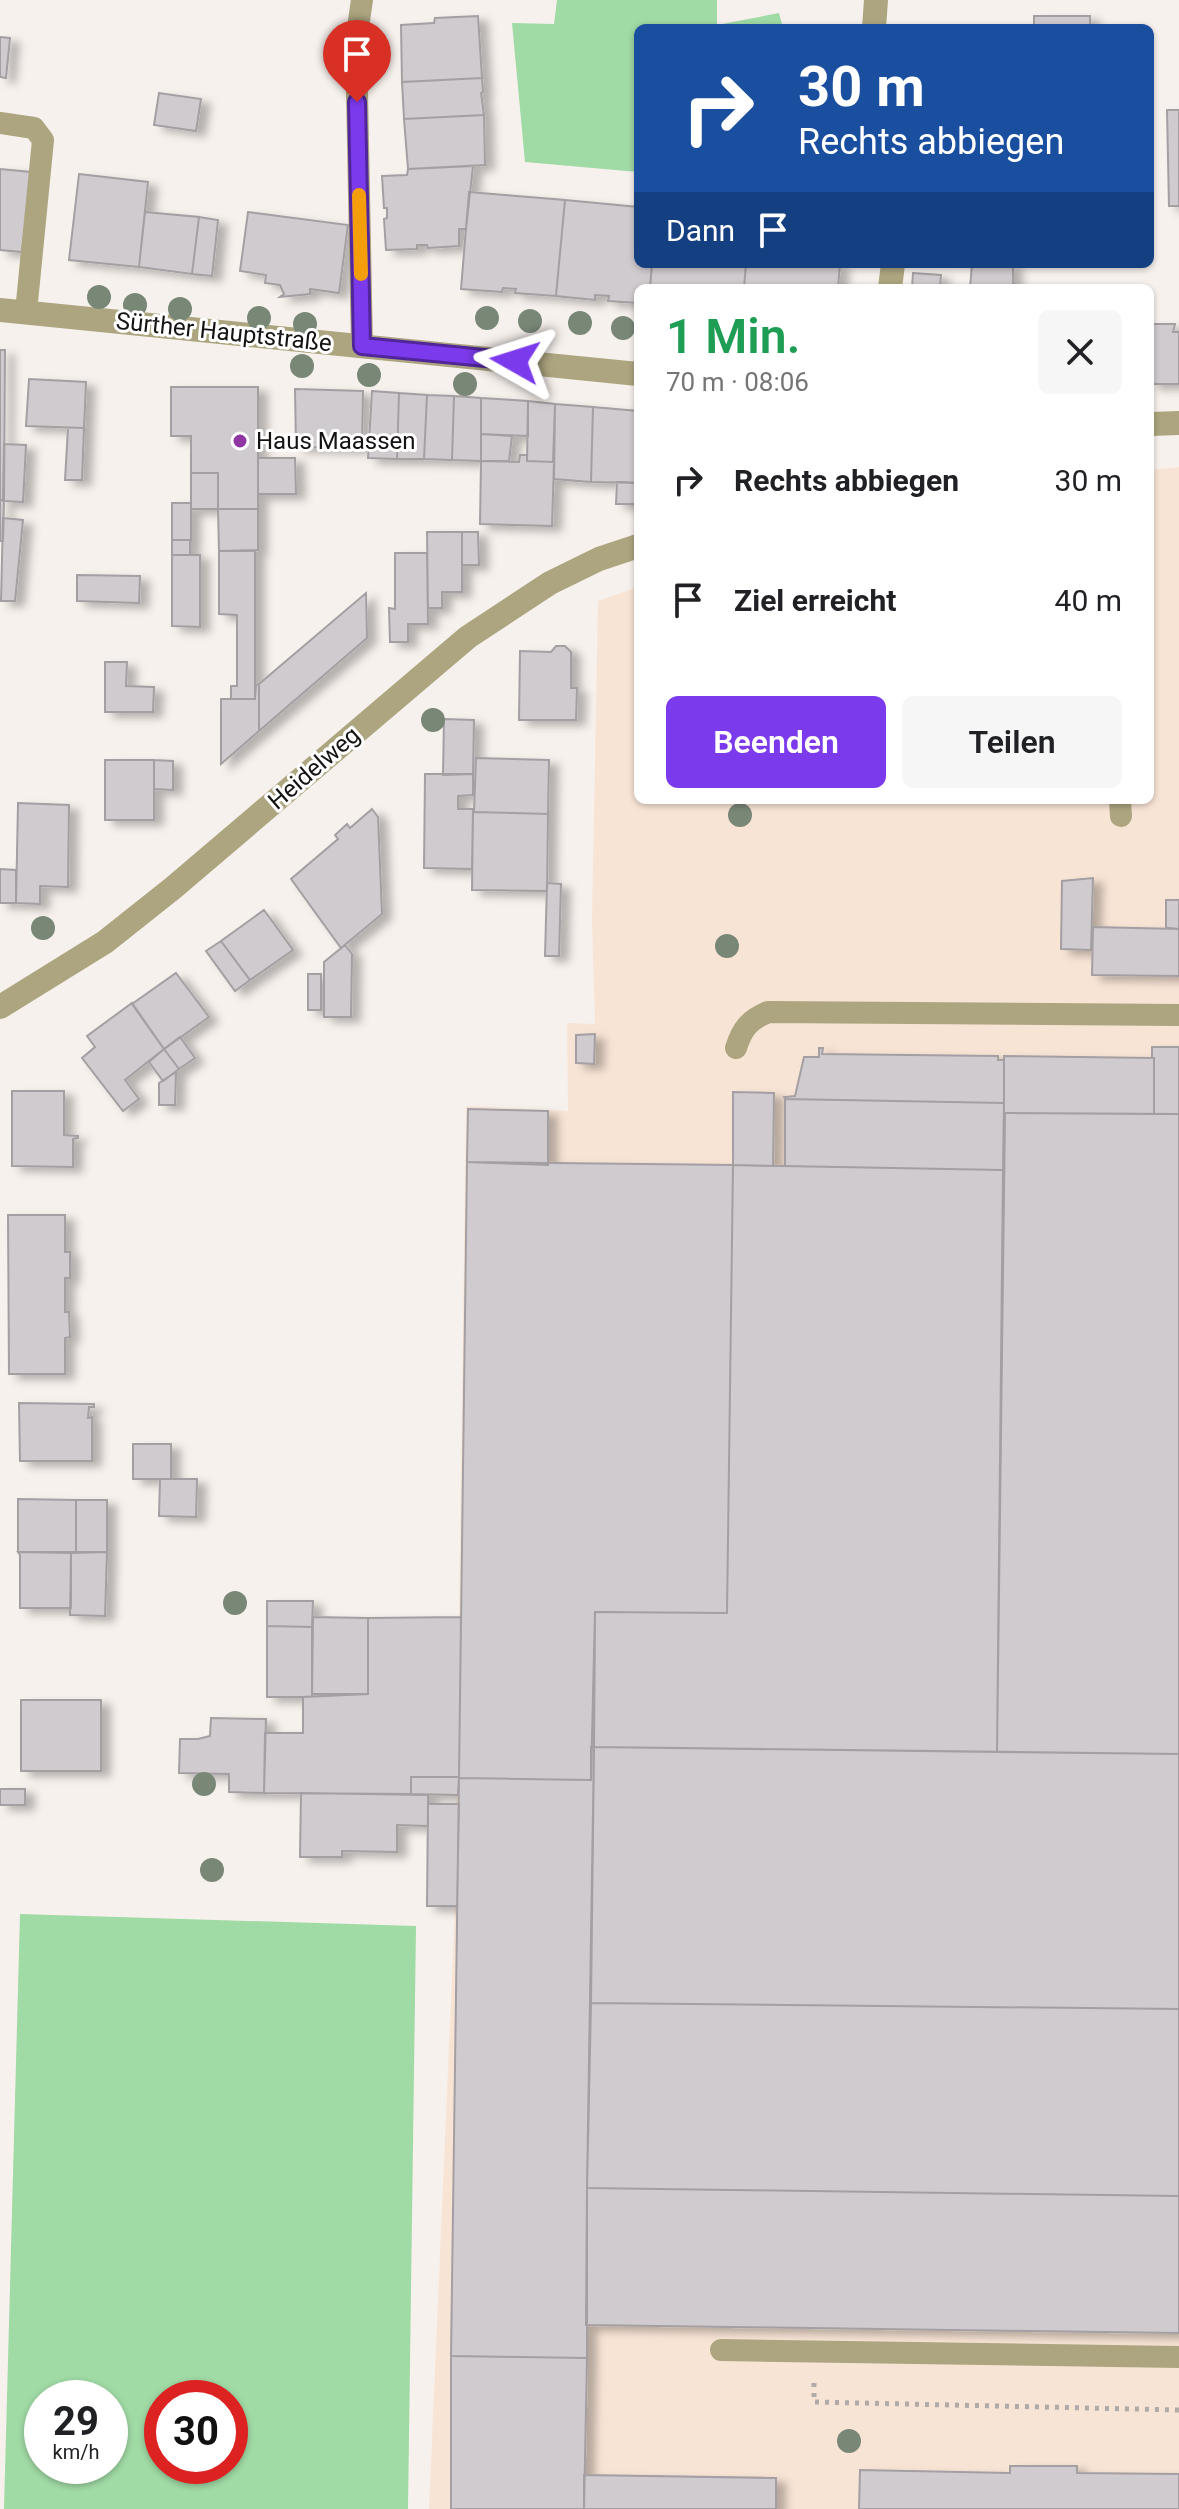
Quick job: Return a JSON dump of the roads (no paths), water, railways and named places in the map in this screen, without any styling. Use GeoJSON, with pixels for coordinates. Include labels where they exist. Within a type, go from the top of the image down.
{"type":"FeatureCollection","features":[{"type":"Feature","properties":{"kind":"street"},"geometry":{"type":"LineString","coordinates":[[874,24],[876,0]]}},
{"type":"Feature","properties":{"kind":"street","name":"Sürther Hauptstraße"},"geometry":{"type":"LineString","coordinates":[[0,310],[634,374]]}},
{"type":"Feature","properties":{"kind":"street"},"geometry":{"type":"LineString","coordinates":[[1154,424],[1179,423]]}},
{"type":"Feature","properties":{"kind":"street","name":"Heidelweg"},"geometry":{"type":"LineString","coordinates":[[0,1007],[105,942],[173,888],[468,637],[550,583],[599,559],[634,547]]}},
{"type":"Feature","properties":{"kind":"lane"},"geometry":{"type":"LineString","coordinates":[[362,0],[356,41],[362,346]]}},
{"type":"Feature","properties":{"kind":"lane"},"geometry":{"type":"LineString","coordinates":[[0,123],[34,128],[43,140],[26,312]]}},
{"type":"Feature","properties":{"kind":"lane"},"geometry":{"type":"LineString","coordinates":[[736,1048],[742,1030],[752,1018],[768,1012],[1179,1015]]}},
{"type":"Feature","properties":{"kind":"lane"},"geometry":{"type":"LineString","coordinates":[[721,2350],[1179,2357]]}},
{"type":"Feature","properties":{"kind":"place","name":"Haus Maassen"},"geometry":{"type":"Point","coordinates":[240,441]}}]}
